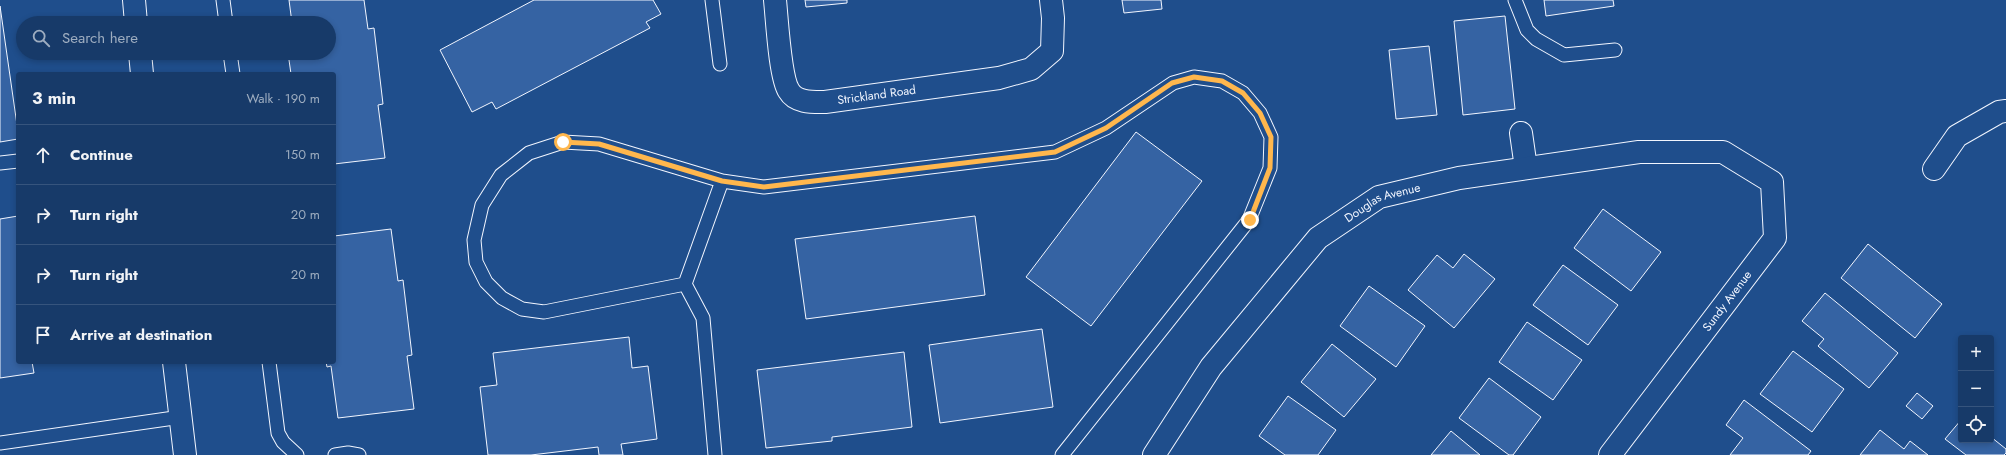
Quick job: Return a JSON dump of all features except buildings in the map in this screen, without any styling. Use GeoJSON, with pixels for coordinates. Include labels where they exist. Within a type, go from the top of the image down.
{"type":"FeatureCollection","features":[{"type":"Feature","properties":{"kind":"street"},"geometry":{"type":"LineString","coordinates":[[134,0],[135,16]]}},
{"type":"Feature","properties":{"kind":"street","name":"Strickland Road"},"geometry":{"type":"LineString","coordinates":[[774,0],[784,76],[789,92],[806,102],[825,102],[999,78],[1031,69],[1052,51],[1053,18],[1051,0]]}},
{"type":"Feature","properties":{"kind":"street"},"geometry":{"type":"LineString","coordinates":[[141,60],[142,72]]}},
{"type":"Feature","properties":{"kind":"street"},"geometry":{"type":"LineString","coordinates":[[1934,169],[1957,136],[1999,112],[2006,111]]}},
{"type":"Feature","properties":{"kind":"street"},"geometry":{"type":"LineString","coordinates":[[1521,133],[1526,168]]}},
{"type":"Feature","properties":{"kind":"street","name":"Douglas Avenue"},"geometry":{"type":"LineString","coordinates":[[1154,455],[1211,367],[1318,238],[1379,197],[1459,178],[1639,152],[1723,152]]}},
{"type":"Feature","properties":{"kind":"street","name":"Sundy Avenue"},"geometry":{"type":"LineString","coordinates":[[1610,455],[1775,238],[1772,182],[1723,152]]}},
{"type":"Feature","properties":{"kind":"street"},"geometry":{"type":"LineString","coordinates":[[174,364],[185,455]]}},
{"type":"Feature","properties":{"kind":"lane"},"geometry":{"type":"LineString","coordinates":[[224,0],[225,16]]}},
{"type":"Feature","properties":{"kind":"lane"},"geometry":{"type":"LineString","coordinates":[[712,0],[720,64]]}},
{"type":"Feature","properties":{"kind":"lane"},"geometry":{"type":"LineString","coordinates":[[1515,0],[1527,30],[1536,39],[1564,55],[1615,50]]}},
{"type":"Feature","properties":{"kind":"lane"},"geometry":{"type":"LineString","coordinates":[[231,60],[233,72]]}},
{"type":"Feature","properties":{"kind":"lane"},"geometry":{"type":"LineString","coordinates":[[685,284],[544,312],[522,309],[502,298],[486,282],[476,262],[474,240],[482,205],[501,175],[529,153],[563,142],[599,144],[722,181],[764,187],[1055,152],[1106,128],[1172,83],[1194,77],[1222,81],[1243,93],[1260,113],[1271,137],[1270,168],[1250,220],[1062,455]]}},
{"type":"Feature","properties":{"kind":"lane"},"geometry":{"type":"LineString","coordinates":[[0,163],[16,161]]}},
{"type":"Feature","properties":{"kind":"lane"},"geometry":{"type":"LineString","coordinates":[[715,455],[703,318],[685,284],[722,181]]}},
{"type":"Feature","properties":{"kind":"lane"},"geometry":{"type":"LineString","coordinates":[[269,364],[278,433],[283,442],[297,455]]}},
{"type":"Feature","properties":{"kind":"lane"},"geometry":{"type":"LineString","coordinates":[[0,443],[181,417]]}},
{"type":"Feature","properties":{"kind":"lane"},"geometry":{"type":"LineString","coordinates":[[335,455],[348,453],[359,455]]}},
{"type":"Feature","properties":{"kind":"route"},"geometry":{"type":"LineString","coordinates":[[563,142],[599,144],[722,181],[764,187],[1055,152],[1106,128],[1172,83],[1194,77],[1222,81],[1243,93],[1260,113],[1271,137],[1270,168],[1250,220]]}}]}
